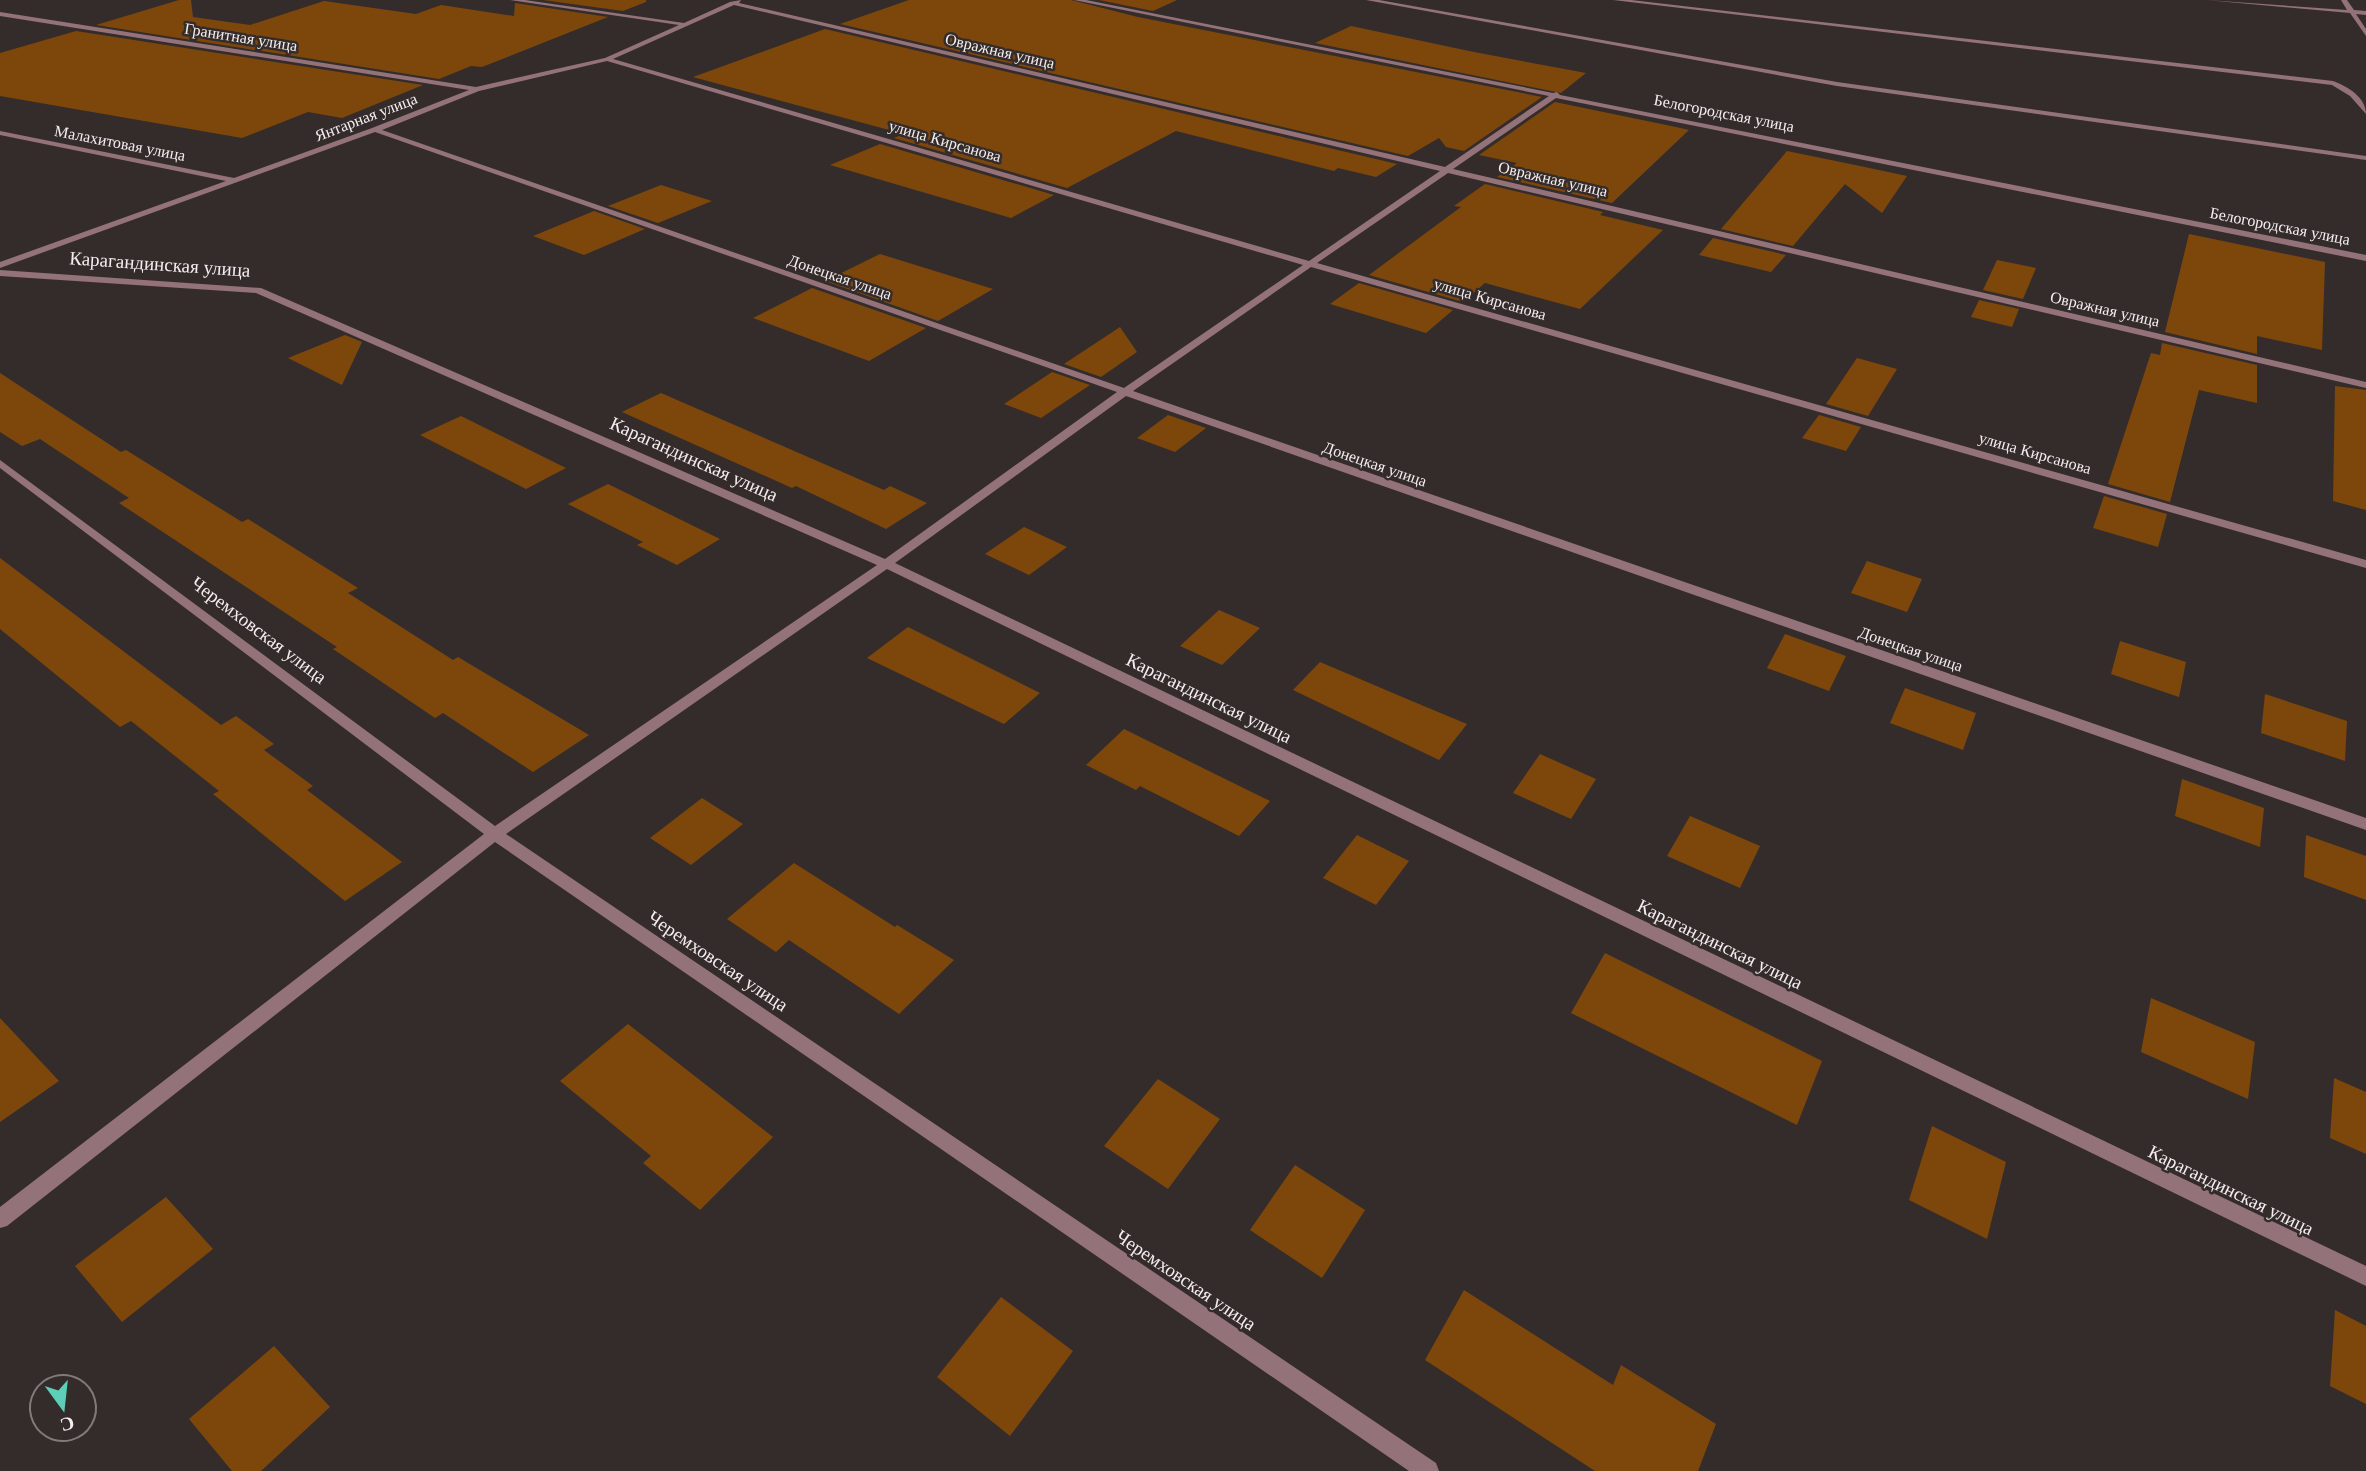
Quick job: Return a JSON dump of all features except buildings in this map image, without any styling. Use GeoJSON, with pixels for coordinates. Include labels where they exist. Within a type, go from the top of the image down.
{"type":"FeatureCollection","features":[{"type":"Feature","properties":{"kind":"street"},"geometry":{"type":"LineString","coordinates":[[513,0],[684,24]]}},
{"type":"Feature","properties":{"kind":"street","name":"Белогородская улица"},"geometry":{"type":"LineString","coordinates":[[1077,0],[2366,258]]}},
{"type":"Feature","properties":{"kind":"street"},"geometry":{"type":"LineString","coordinates":[[1369,0],[1837,84],[2366,158]]}},
{"type":"Feature","properties":{"kind":"street"},"geometry":{"type":"LineString","coordinates":[[1616,0],[2333,82],[2345,87],[2358,98],[2366,112]]}},
{"type":"Feature","properties":{"kind":"street"},"geometry":{"type":"LineString","coordinates":[[2209,0],[2366,13]]}},
{"type":"Feature","properties":{"kind":"street"},"geometry":{"type":"LineString","coordinates":[[2344,0],[2366,34]]}},
{"type":"Feature","properties":{"kind":"street","name":"Янтарная улица"},"geometry":{"type":"LineString","coordinates":[[0,265],[375,130],[477,89],[607,59],[737,2]]}},
{"type":"Feature","properties":{"kind":"street","name":"Овражная улица"},"geometry":{"type":"LineString","coordinates":[[737,2],[2366,385]]}},
{"type":"Feature","properties":{"kind":"street","name":"Гранитная улица"},"geometry":{"type":"LineString","coordinates":[[0,14],[477,89]]}},
{"type":"Feature","properties":{"kind":"street","name":"улица Кирсанова"},"geometry":{"type":"LineString","coordinates":[[607,59],[1310,264],[2366,564]]}},
{"type":"Feature","properties":{"kind":"street"},"geometry":{"type":"LineString","coordinates":[[0,1219],[495,834],[886,564],[1123,393],[1557,94]]}},
{"type":"Feature","properties":{"kind":"street","name":"Донецкая улица"},"geometry":{"type":"LineString","coordinates":[[375,130],[1123,393],[2366,824]]}},
{"type":"Feature","properties":{"kind":"street","name":"Малахитовая улица"},"geometry":{"type":"LineString","coordinates":[[0,134],[234,181]]}},
{"type":"Feature","properties":{"kind":"street","name":"Карагандинская улица"},"geometry":{"type":"LineString","coordinates":[[0,273],[258,290],[886,564],[2366,1276]]}},
{"type":"Feature","properties":{"kind":"street","name":"Черемховская улица"},"geometry":{"type":"LineString","coordinates":[[0,463],[495,834],[1428,1471]]}}]}
